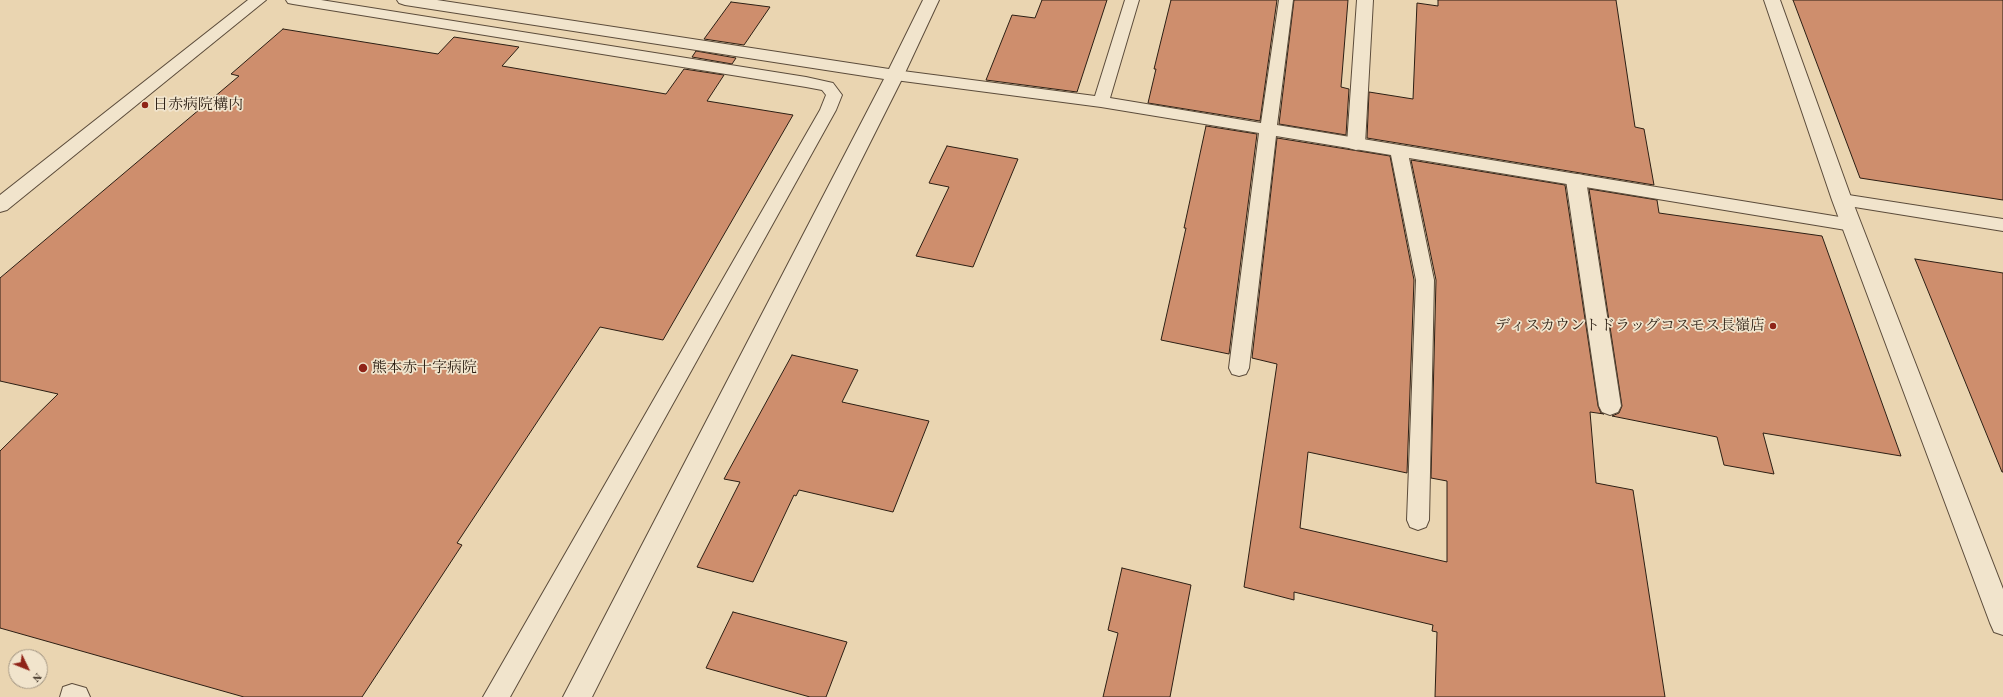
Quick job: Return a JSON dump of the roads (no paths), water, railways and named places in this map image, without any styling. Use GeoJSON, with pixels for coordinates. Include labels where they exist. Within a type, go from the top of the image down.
{"type":"FeatureCollection","features":[{"type":"Feature","properties":{"kind":"street"},"geometry":{"type":"LineString","coordinates":[[0,205],[258,0]]}},
{"type":"Feature","properties":{"kind":"street"},"geometry":{"type":"LineString","coordinates":[[405,0],[895,75]]}},
{"type":"Feature","properties":{"kind":"street"},"geometry":{"type":"LineString","coordinates":[[577,697],[895,75],[931,0]]}},
{"type":"Feature","properties":{"kind":"street"},"geometry":{"type":"LineString","coordinates":[[1356,144],[1366,0]]}},
{"type":"Feature","properties":{"kind":"street"},"geometry":{"type":"LineString","coordinates":[[1772,0],[1842,200],[2003,623]]}},
{"type":"Feature","properties":{"kind":"street"},"geometry":{"type":"LineString","coordinates":[[1576,180],[1610,406]]}},
{"type":"Feature","properties":{"kind":"lane"},"geometry":{"type":"LineString","coordinates":[[293,0],[806,82],[827,86],[834,95],[828,110],[496,697]]}},
{"type":"Feature","properties":{"kind":"lane"},"geometry":{"type":"LineString","coordinates":[[1100,102],[1132,0]]}},
{"type":"Feature","properties":{"kind":"lane"},"geometry":{"type":"LineString","coordinates":[[1239,368],[1268,130],[1286,0]]}},
{"type":"Feature","properties":{"kind":"lane"},"geometry":{"type":"LineString","coordinates":[[895,75],[1100,102],[1852,225]]}},
{"type":"Feature","properties":{"kind":"lane"},"geometry":{"type":"LineString","coordinates":[[1399,151],[1425,280],[1418,520]]}},
{"type":"Feature","properties":{"kind":"lane"},"geometry":{"type":"LineString","coordinates":[[1842,200],[2003,225]]}},
{"type":"Feature","properties":{"kind":"place","name":"日赤病院構内"},"geometry":{"type":"Point","coordinates":[145,105]}},
{"type":"Feature","properties":{"kind":"place","name":"ディスカウントドラッグコスモス長嶺店"},"geometry":{"type":"Point","coordinates":[1773,326]}},
{"type":"Feature","properties":{"kind":"place","name":"熊本赤十字病院"},"geometry":{"type":"Point","coordinates":[363,368]}}]}
